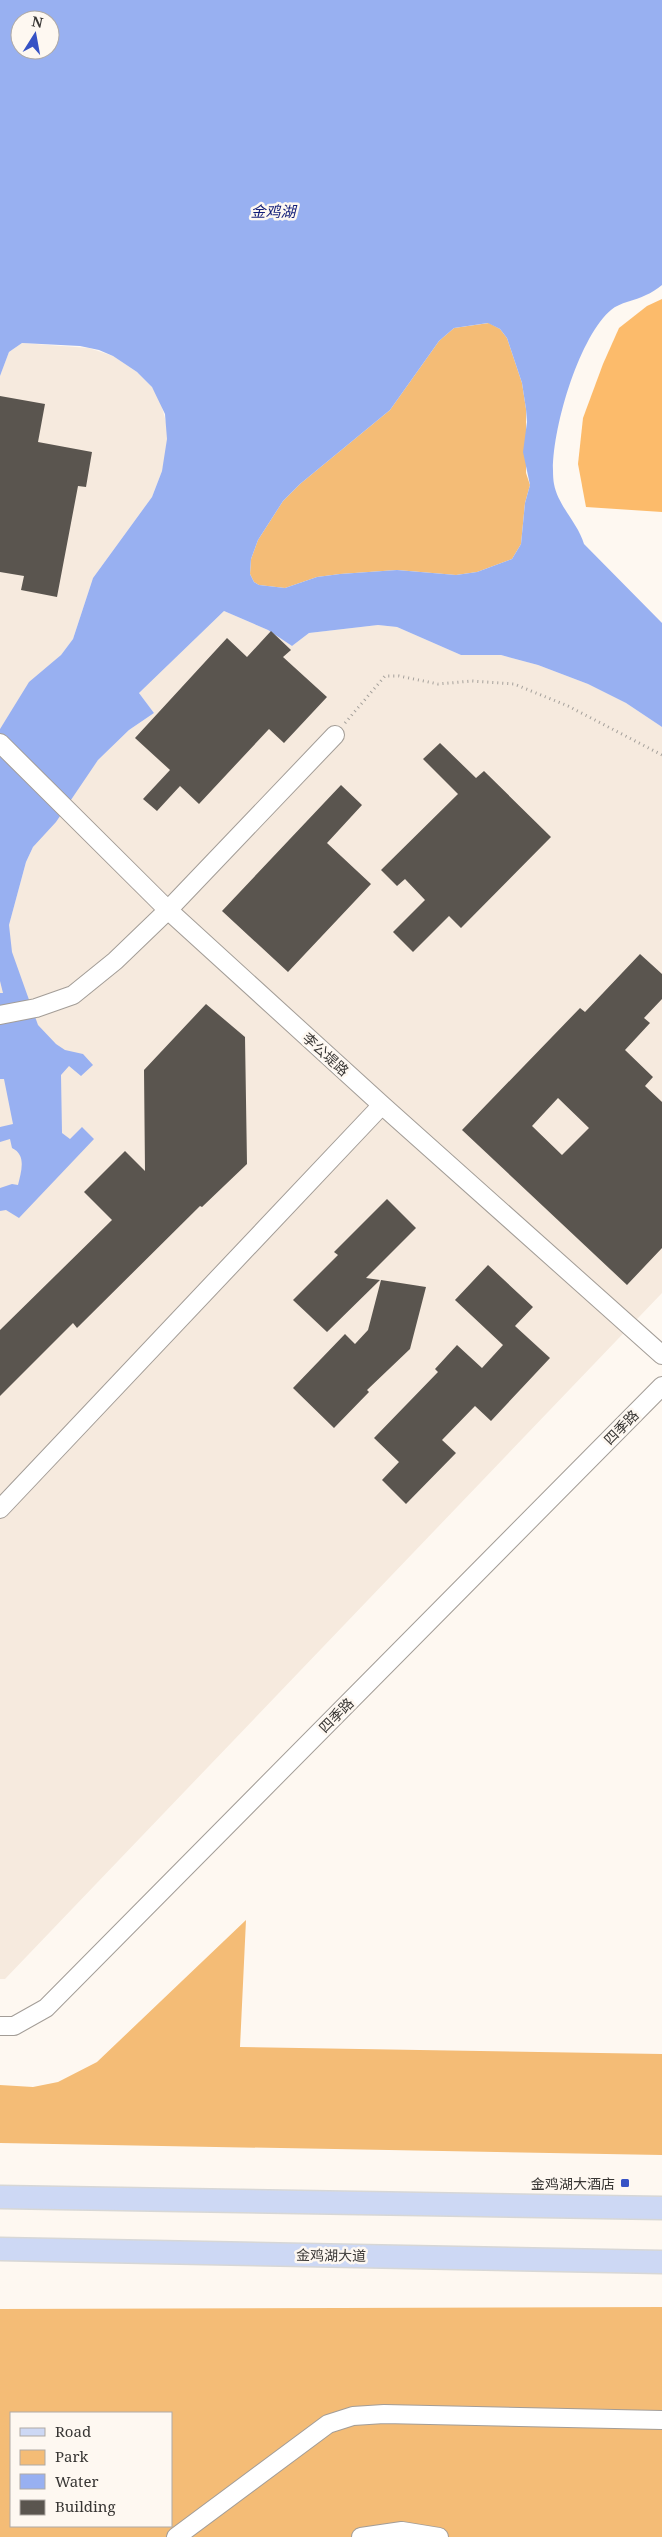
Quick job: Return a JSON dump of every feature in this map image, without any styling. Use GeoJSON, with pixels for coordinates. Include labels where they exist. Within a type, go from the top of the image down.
{"type":"FeatureCollection","features":[{"type":"Feature","properties":{"kind":"main road"},"geometry":{"type":"LineString","coordinates":[[0,2197],[662,2208]]}},
{"type":"Feature","properties":{"kind":"main road","name":"金鸡湖大道"},"geometry":{"type":"LineString","coordinates":[[0,2249],[662,2262]]}},
{"type":"Feature","properties":{"kind":"street"},"geometry":{"type":"LineString","coordinates":[[0,1015],[36,1008],[74,995],[115,961],[168,910],[335,735]]}},
{"type":"Feature","properties":{"kind":"street","name":"李公堤路"},"geometry":{"type":"LineString","coordinates":[[0,743],[168,910],[382,1105],[662,1355]]}},
{"type":"Feature","properties":{"kind":"street"},"geometry":{"type":"LineString","coordinates":[[0,1509],[382,1105]]}},
{"type":"Feature","properties":{"kind":"street","name":"四季路"},"geometry":{"type":"LineString","coordinates":[[0,2026],[14,2026],[46,2008],[662,1386]]}},
{"type":"Feature","properties":{"kind":"street"},"geometry":{"type":"LineString","coordinates":[[176,2537],[315,2432],[346,2418],[384,2414],[662,2420]]}},
{"type":"Feature","properties":{"kind":"street"},"geometry":{"type":"LineString","coordinates":[[361,2537],[402,2531],[439,2537]]}},
{"type":"Feature","properties":{"kind":"path"},"geometry":{"type":"LineString","coordinates":[[335,735],[385,676],[400,676],[438,684],[472,681],[514,684],[568,706],[662,755]]}},
{"type":"Feature","properties":{"kind":"shaded area"},"geometry":{"type":"Polygon","coordinates":[[[662,299],[662,512],[586,507],[578,464],[583,418],[619,328],[647,306],[662,299]]]}},
{"type":"Feature","properties":{"kind":"shaded area"},"geometry":{"type":"Polygon","coordinates":[[[22,343],[89,348],[113,356],[137,372],[152,387],[160,400],[167,426],[167,450],[162,471],[152,497],[93,578],[73,639],[61,655],[20,698],[0,729],[0,376],[9,352],[22,343]]]}},
{"type":"Feature","properties":{"kind":"shaded area"},"geometry":{"type":"Polygon","coordinates":[[[224,611],[268,630],[292,646],[309,633],[378,625],[397,627],[461,655],[501,655],[538,665],[588,684],[626,703],[662,727],[662,1293],[5,1979],[0,1979],[0,927],[9,925],[26,862],[33,847],[98,760],[129,730],[154,713],[139,693],[224,611]]]}},
{"type":"Feature","properties":{"kind":"green space"},"geometry":{"type":"Polygon","coordinates":[[[489,323],[500,329],[507,338],[522,383],[526,409],[526,473],[530,485],[525,503],[521,544],[512,559],[477,572],[456,575],[397,570],[340,574],[317,577],[285,588],[259,585],[254,582],[250,574],[251,559],[258,540],[283,501],[300,484],[390,410],[439,341],[454,328],[489,323]]]}},
{"type":"Feature","properties":{"kind":"green space"},"geometry":{"type":"Polygon","coordinates":[[[246,1920],[240,2047],[662,2054],[662,2155],[0,2143],[0,2085],[33,2087],[58,2082],[97,2062],[246,1920]]]}},
{"type":"Feature","properties":{"kind":"green space"},"geometry":{"type":"Polygon","coordinates":[[[662,2307],[662,2537],[0,2537],[0,2309],[662,2307]]]}},
{"type":"Feature","properties":{"kind":"water","name":"金鸡湖"},"geometry":{"type":"Polygon","coordinates":[[[0,0],[662,0],[662,285],[648,294],[611,310],[587,343],[568,391],[560,418],[553,466],[556,492],[584,544],[662,623],[662,727],[626,703],[588,684],[538,665],[501,655],[461,655],[397,627],[378,625],[309,633],[292,646],[268,630],[224,611],[139,693],[154,713],[129,730],[98,760],[56,822],[33,847],[26,862],[9,925],[12,952],[38,1025],[56,1044],[65,1050],[83,1054],[93,1065],[81,1076],[69,1066],[61,1075],[62,1133],[70,1139],[82,1127],[94,1139],[19,1218],[6,1210],[0,1211],[0,1188],[12,1184],[18,1185],[22,1164],[20,1155],[12,1148],[10,1139],[0,1142],[0,1127],[13,1124],[4,1079],[0,1079],[0,993],[3,993],[0,981],[0,729],[29,682],[61,655],[73,639],[93,578],[152,497],[162,471],[167,439],[165,414],[152,387],[137,372],[113,356],[99,350],[80,346],[22,343],[9,352],[0,376],[0,0]],[[488,323],[454,328],[439,341],[390,410],[300,484],[283,501],[258,540],[251,559],[250,574],[254,582],[259,585],[285,588],[317,577],[340,574],[397,570],[456,575],[477,572],[512,559],[521,544],[525,503],[530,485],[523,452],[527,422],[522,383],[507,338],[500,329],[488,323]]]}},
{"type":"Feature","properties":{"kind":"building"},"geometry":{"type":"Polygon","coordinates":[[[0,396],[45,404],[38,442],[92,452],[86,487],[78,486],[57,597],[21,590],[24,576],[0,572],[0,396]]]}},
{"type":"Feature","properties":{"kind":"building"},"geometry":{"type":"Polygon","coordinates":[[[271,631],[291,650],[283,657],[327,697],[284,743],[269,729],[199,804],[180,786],[157,811],[143,799],[170,770],[135,738],[227,638],[247,657],[271,631]]]}},
{"type":"Feature","properties":{"kind":"building"},"geometry":{"type":"Polygon","coordinates":[[[440,743],[476,778],[484,771],[551,837],[461,928],[449,916],[413,952],[393,932],[425,900],[405,879],[397,886],[381,870],[458,794],[423,759],[440,743]]]}},
{"type":"Feature","properties":{"kind":"building"},"geometry":{"type":"Polygon","coordinates":[[[341,785],[362,805],[327,843],[371,884],[288,972],[222,911],[341,785]]]}},
{"type":"Feature","properties":{"kind":"building"},"geometry":{"type":"Polygon","coordinates":[[[640,954],[662,974],[662,999],[644,1018],[650,1023],[625,1050],[653,1077],[645,1086],[662,1102],[662,1248],[627,1285],[462,1130],[580,1008],[585,1012],[640,954]],[[558,1098],[532,1126],[562,1155],[589,1128],[558,1098]]]}},
{"type":"Feature","properties":{"kind":"building"},"geometry":{"type":"Polygon","coordinates":[[[206,1004],[245,1037],[247,1164],[202,1207],[200,1206],[77,1328],[73,1323],[0,1396],[0,1330],[112,1220],[84,1192],[125,1151],[145,1171],[144,1070],[206,1004]]]}},
{"type":"Feature","properties":{"kind":"building"},"geometry":{"type":"Polygon","coordinates":[[[387,1199],[416,1228],[366,1278],[380,1280],[327,1332],[293,1300],[338,1255],[334,1252],[387,1199]]]}},
{"type":"Feature","properties":{"kind":"building"},"geometry":{"type":"Polygon","coordinates":[[[488,1265],[533,1307],[515,1326],[550,1358],[491,1421],[475,1406],[442,1440],[456,1453],[406,1504],[382,1480],[399,1462],[374,1438],[438,1372],[435,1369],[457,1345],[482,1368],[503,1345],[455,1300],[488,1265]]]}},
{"type":"Feature","properties":{"kind":"building"},"geometry":{"type":"Polygon","coordinates":[[[381,1280],[426,1287],[410,1349],[367,1390],[369,1392],[334,1428],[293,1388],[345,1334],[355,1344],[368,1330],[381,1280]]]}},
{"type":"Feature","properties":{"kind":"place","name":"金鸡湖大酒店"},"geometry":{"type":"Point","coordinates":[625,2183]}}]}
